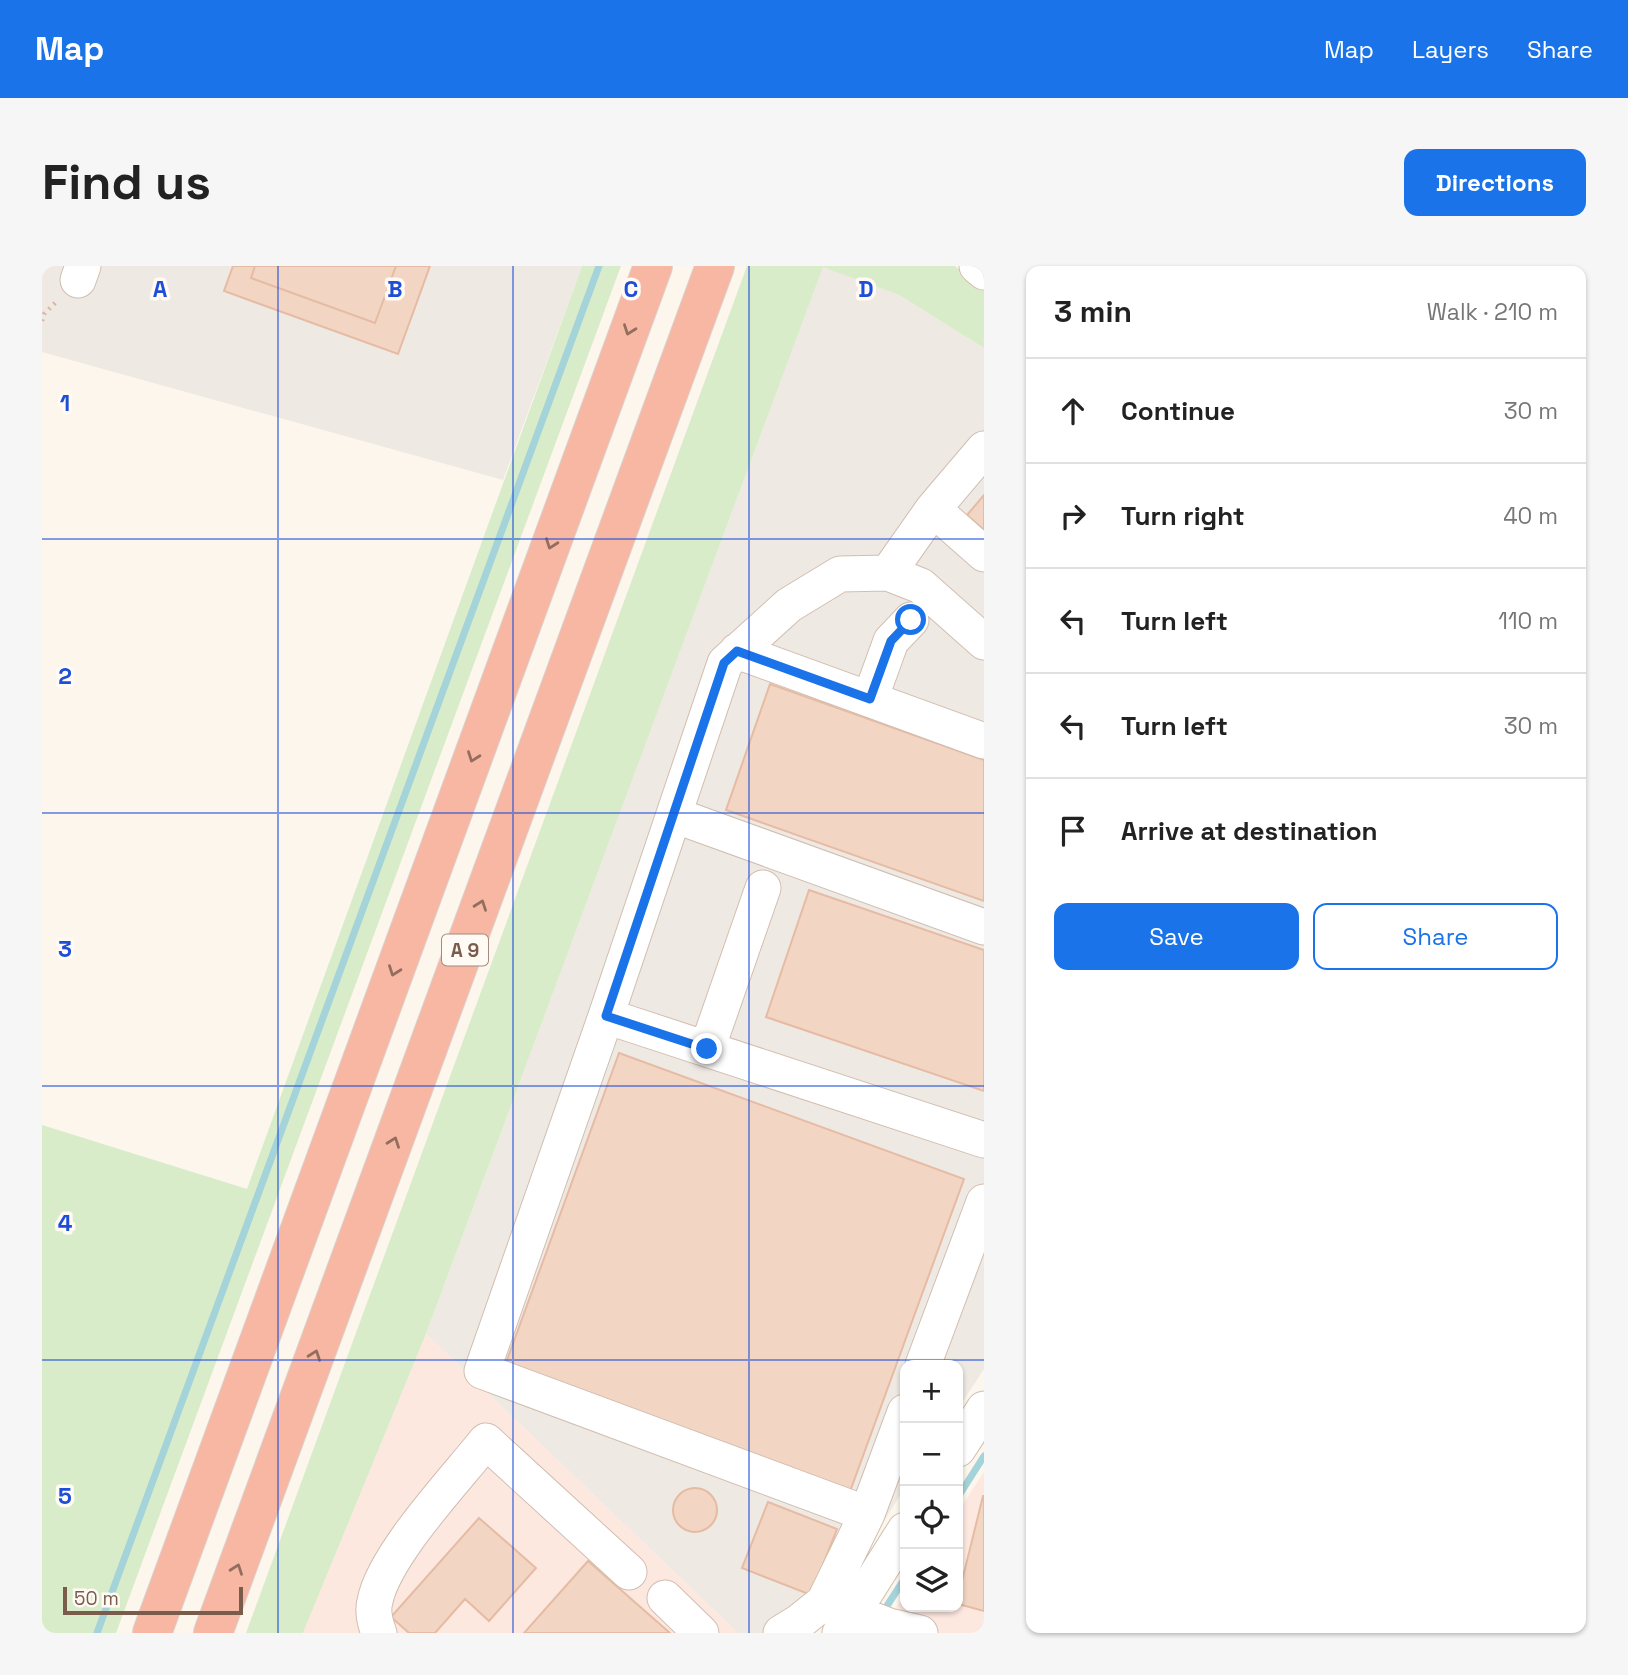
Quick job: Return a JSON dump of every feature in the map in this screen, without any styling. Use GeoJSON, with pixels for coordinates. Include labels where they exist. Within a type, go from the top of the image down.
{"type":"FeatureCollection","features":[{"type":"Feature","properties":{"kind":"highway"},"geometry":{"type":"LineString","coordinates":[[152,1633],[653,266]]}},
{"type":"Feature","properties":{"kind":"highway","name":"A 9"},"geometry":{"type":"LineString","coordinates":[[213,1633],[715,266]]}},
{"type":"Feature","properties":{"kind":"street"},"geometry":{"type":"LineString","coordinates":[[977,266],[984,272]]}},
{"type":"Feature","properties":{"kind":"street"},"geometry":{"type":"LineString","coordinates":[[888,573],[933,509],[984,449]]}},
{"type":"Feature","properties":{"kind":"street"},"geometry":{"type":"LineString","coordinates":[[933,509],[984,554]]}},
{"type":"Feature","properties":{"kind":"street"},"geometry":{"type":"LineString","coordinates":[[867,1514],[482,1371],[606,1016],[724,663],[789,605],[840,574],[888,573],[921,586],[984,642]]}},
{"type":"Feature","properties":{"kind":"street"},"geometry":{"type":"LineString","coordinates":[[870,699],[891,641],[911,620]]}},
{"type":"Feature","properties":{"kind":"street"},"geometry":{"type":"LineString","coordinates":[[737,651],[984,741]]}},
{"type":"Feature","properties":{"kind":"street"},"geometry":{"type":"LineString","coordinates":[[674,815],[984,927]]}},
{"type":"Feature","properties":{"kind":"street"},"geometry":{"type":"LineString","coordinates":[[707,1049],[763,888]]}},
{"type":"Feature","properties":{"kind":"street"},"geometry":{"type":"LineString","coordinates":[[606,1016],[984,1140]]}},
{"type":"Feature","properties":{"kind":"street"},"geometry":{"type":"LineString","coordinates":[[925,1360],[984,1202]]}},
{"type":"Feature","properties":{"kind":"street"},"geometry":{"type":"LineString","coordinates":[[966,1457],[984,1409]]}},
{"type":"Feature","properties":{"kind":"street"},"geometry":{"type":"LineString","coordinates":[[781,1633],[824,1601],[867,1514],[901,1423]]}},
{"type":"Feature","properties":{"kind":"street"},"geometry":{"type":"LineString","coordinates":[[379,1633],[374,1618],[375,1601],[385,1574],[402,1545],[486,1441],[629,1572]]}},
{"type":"Feature","properties":{"kind":"street"},"geometry":{"type":"LineString","coordinates":[[874,1624],[900,1545]]}},
{"type":"Feature","properties":{"kind":"street"},"geometry":{"type":"LineString","coordinates":[[665,1598],[701,1633]]}},
{"type":"Feature","properties":{"kind":"shaded area"},"geometry":{"type":"Polygon","coordinates":[[[42,266],[582,266],[503,480],[42,352],[42,266]]]}},
{"type":"Feature","properties":{"kind":"shaded area"},"geometry":{"type":"Polygon","coordinates":[[[823,266],[899,295],[984,348],[984,1369],[963,1401],[963,1360],[900,1360],[900,1496],[812,1633],[738,1633],[426,1334],[823,266]]]}},
{"type":"Feature","properties":{"kind":"shaded area"},"geometry":{"type":"Polygon","coordinates":[[[426,1334],[738,1633],[303,1633],[426,1334]]]}},
{"type":"Feature","properties":{"kind":"shaded area"},"geometry":{"type":"Polygon","coordinates":[[[984,1472],[984,1633],[880,1633],[900,1601],[900,1612],[963,1612],[963,1504],[984,1472]]]}},
{"type":"Feature","properties":{"kind":"green space"},"geometry":{"type":"Polygon","coordinates":[[[582,266],[621,266],[116,1633],[42,1633],[42,1125],[247,1189],[582,266]]]}},
{"type":"Feature","properties":{"kind":"green space"},"geometry":{"type":"Polygon","coordinates":[[[747,266],[955,266],[984,291],[984,348],[899,295],[823,267],[426,1334],[303,1633],[246,1633],[747,266]]]}},
{"type":"Feature","properties":{"kind":"building"},"geometry":{"type":"Polygon","coordinates":[[[233,266],[255,266],[251,278],[375,323],[396,266],[430,266],[398,354],[224,291],[233,266]]]}},
{"type":"Feature","properties":{"kind":"building"},"geometry":{"type":"Polygon","coordinates":[[[255,266],[396,266],[375,323],[251,278],[255,266]]]}},
{"type":"Feature","properties":{"kind":"building"},"geometry":{"type":"Polygon","coordinates":[[[984,495],[984,530],[967,515],[984,495]]]}},
{"type":"Feature","properties":{"kind":"building"},"geometry":{"type":"Polygon","coordinates":[[[770,684],[984,760],[984,901],[726,810],[770,684]]]}},
{"type":"Feature","properties":{"kind":"building"},"geometry":{"type":"Polygon","coordinates":[[[809,890],[984,950],[984,1091],[766,1017],[809,890]]]}},
{"type":"Feature","properties":{"kind":"building"},"geometry":{"type":"Polygon","coordinates":[[[619,1053],[964,1179],[848,1497],[503,1371],[619,1053]]]}},
{"type":"Feature","properties":{"kind":"building"},"geometry":{"type":"Polygon","coordinates":[[[695,1488],[711,1494],[717,1510],[711,1526],[695,1532],[679,1526],[673,1510],[679,1494],[695,1488]]]}},
{"type":"Feature","properties":{"kind":"building"},"geometry":{"type":"Polygon","coordinates":[[[984,1496],[984,1611],[963,1605],[963,1577],[984,1496]]]}},
{"type":"Feature","properties":{"kind":"building"},"geometry":{"type":"Polygon","coordinates":[[[768,1502],[837,1529],[811,1595],[742,1568],[768,1502]]]}},
{"type":"Feature","properties":{"kind":"building"},"geometry":{"type":"Polygon","coordinates":[[[479,1518],[536,1568],[489,1621],[465,1599],[435,1633],[409,1633],[391,1617],[479,1518]]]}},
{"type":"Feature","properties":{"kind":"building"},"geometry":{"type":"Polygon","coordinates":[[[588,1561],[670,1633],[524,1633],[588,1561]]]}},
{"type":"Feature","properties":{"kind":"waterway"},"geometry":{"type":"LineString","coordinates":[[97,1633],[599,266]]}},
{"type":"Feature","properties":{"kind":"waterway"},"geometry":{"type":"LineString","coordinates":[[963,1489],[984,1456]]}},
{"type":"Feature","properties":{"kind":"waterway"},"geometry":{"type":"LineString","coordinates":[[883,1612],[900,1586]]}},
{"type":"Feature","properties":{"kind":"route"},"geometry":{"type":"LineString","coordinates":[[707,1049],[606,1016],[724,663],[737,651],[870,699],[891,641],[911,620]]}}]}
